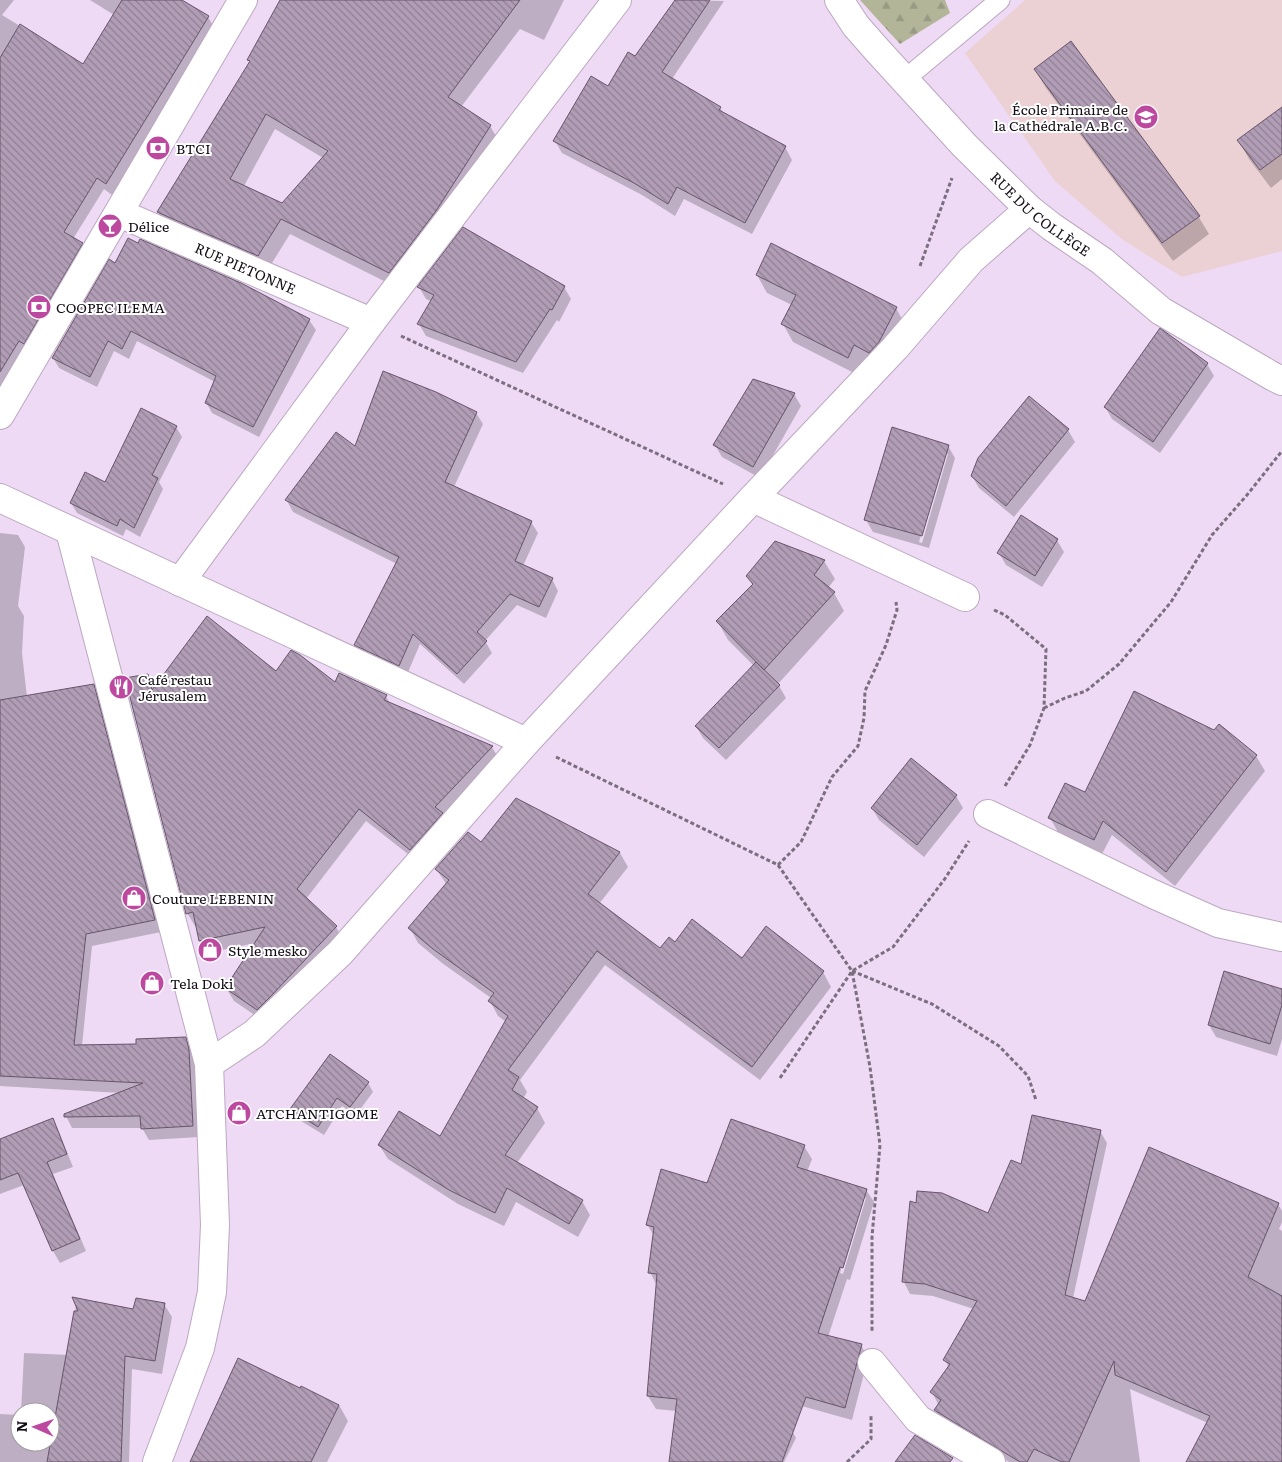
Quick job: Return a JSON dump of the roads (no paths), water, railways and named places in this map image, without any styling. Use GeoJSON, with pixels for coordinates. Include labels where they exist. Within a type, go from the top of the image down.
{"type":"FeatureCollection","features":[{"type":"Feature","properties":{"kind":"street"},"geometry":{"type":"LineString","coordinates":[[0,415],[243,0]]}},
{"type":"Feature","properties":{"kind":"street"},"geometry":{"type":"LineString","coordinates":[[180,582],[371,322],[617,0]]}},
{"type":"Feature","properties":{"kind":"street","name":"RUE DU COLLÈGE"},"geometry":{"type":"LineString","coordinates":[[839,0],[856,26],[904,80],[964,145],[1029,209],[1102,261],[1161,311],[1282,381]]}},
{"type":"Feature","properties":{"kind":"street"},"geometry":{"type":"LineString","coordinates":[[209,1064],[254,1034],[340,953],[526,742],[895,348],[971,260],[1029,209]]}},
{"type":"Feature","properties":{"kind":"street","name":"RUE PIETONNE"},"geometry":{"type":"LineString","coordinates":[[119,213],[371,322]]}},
{"type":"Feature","properties":{"kind":"street"},"geometry":{"type":"LineString","coordinates":[[0,498],[526,742]]}},
{"type":"Feature","properties":{"kind":"street"},"geometry":{"type":"LineString","coordinates":[[753,498],[965,597]]}},
{"type":"Feature","properties":{"kind":"street"},"geometry":{"type":"LineString","coordinates":[[70,531],[209,1064],[215,1225],[212,1292],[200,1348],[158,1462]]}},
{"type":"Feature","properties":{"kind":"street"},"geometry":{"type":"LineString","coordinates":[[988,814],[1153,894],[1218,923],[1282,937]]}},
{"type":"Feature","properties":{"kind":"street"},"geometry":{"type":"LineString","coordinates":[[872,1363],[918,1419],[991,1462]]}},
{"type":"Feature","properties":{"kind":"lane"},"geometry":{"type":"LineString","coordinates":[[904,80],[1000,0]]}},
{"type":"Feature","properties":{"kind":"place","name":"École Primaire de la Cathédrale A.B.C."},"geometry":{"type":"Point","coordinates":[1146,117]}},
{"type":"Feature","properties":{"kind":"place","name":"BTCI"},"geometry":{"type":"Point","coordinates":[158,148]}},
{"type":"Feature","properties":{"kind":"place","name":"Délice"},"geometry":{"type":"Point","coordinates":[110,226]}},
{"type":"Feature","properties":{"kind":"place","name":"COOPEC ILEMA"},"geometry":{"type":"Point","coordinates":[39,307]}},
{"type":"Feature","properties":{"kind":"place","name":"Café restau Jérusalem"},"geometry":{"type":"Point","coordinates":[121,687]}},
{"type":"Feature","properties":{"kind":"place","name":"Couture LEBENIN"},"geometry":{"type":"Point","coordinates":[134,898]}},
{"type":"Feature","properties":{"kind":"place","name":"Style mesko"},"geometry":{"type":"Point","coordinates":[210,950]}},
{"type":"Feature","properties":{"kind":"place","name":"Tela Doki"},"geometry":{"type":"Point","coordinates":[152,983]}},
{"type":"Feature","properties":{"kind":"place","name":"ATCHANTIGOME"},"geometry":{"type":"Point","coordinates":[239,1113]}}]}
